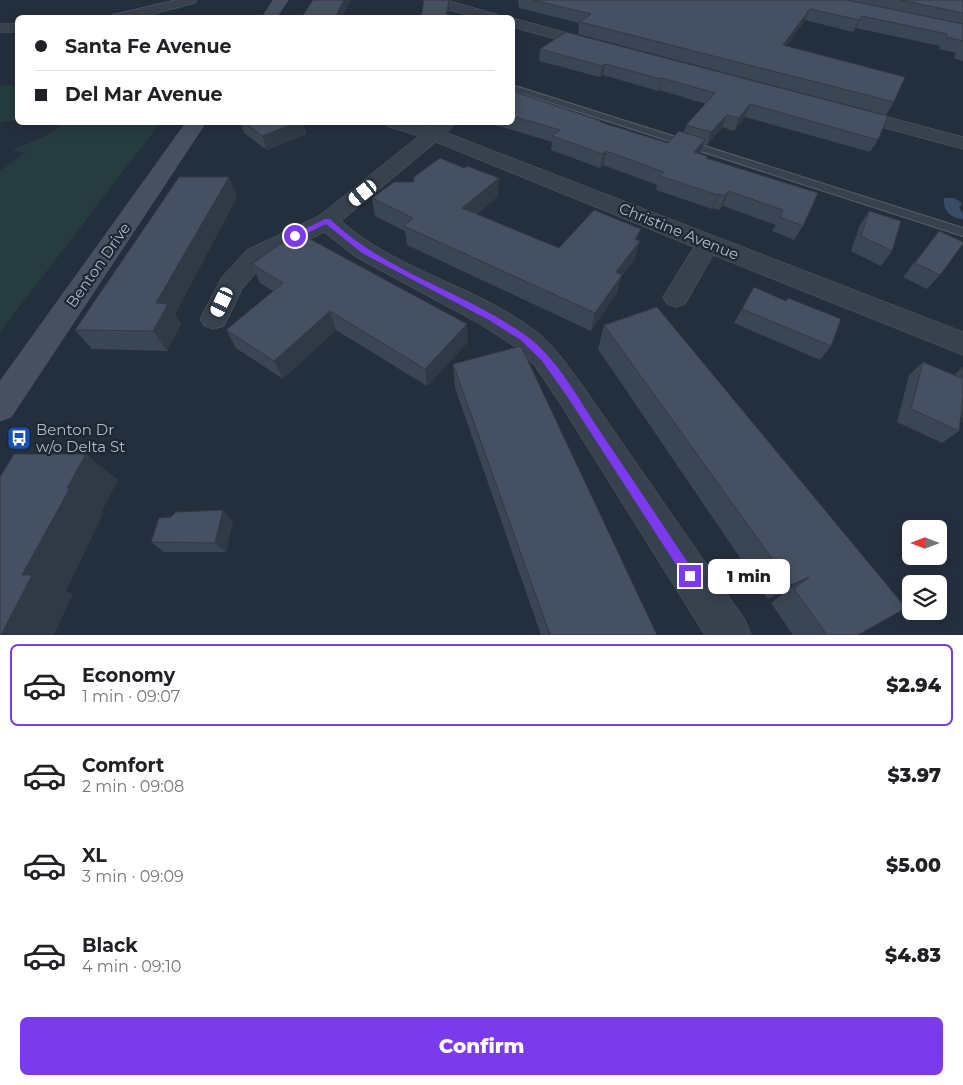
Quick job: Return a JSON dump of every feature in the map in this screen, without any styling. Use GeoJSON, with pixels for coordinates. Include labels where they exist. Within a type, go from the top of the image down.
{"type":"FeatureCollection","features":[{"type":"Feature","properties":{"kind":"street"},"geometry":{"type":"LineString","coordinates":[[131,15],[190,0]]}},
{"type":"Feature","properties":{"kind":"street"},"geometry":{"type":"LineString","coordinates":[[271,15],[281,0]]}},
{"type":"Feature","properties":{"kind":"street"},"geometry":{"type":"LineString","coordinates":[[431,0],[480,7],[490,15]]}},
{"type":"Feature","properties":{"kind":"street"},"geometry":{"type":"LineString","coordinates":[[515,23],[608,48]]}},
{"type":"Feature","properties":{"kind":"street"},"geometry":{"type":"LineString","coordinates":[[0,28],[15,28]]}},
{"type":"Feature","properties":{"kind":"street"},"geometry":{"type":"LineString","coordinates":[[838,110],[963,144]]}},
{"type":"Feature","properties":{"kind":"street","name":"Benton Drive"},"geometry":{"type":"LineString","coordinates":[[0,407],[195,125]]}},
{"type":"Feature","properties":{"kind":"street","name":"Christine Avenue"},"geometry":{"type":"LineString","coordinates":[[414,125],[441,129],[708,243],[963,344]]}},
{"type":"Feature","properties":{"kind":"street"},"geometry":{"type":"LineString","coordinates":[[214,319],[230,284],[256,256],[327,221],[441,129]]}},
{"type":"Feature","properties":{"kind":"street"},"geometry":{"type":"LineString","coordinates":[[327,221],[365,252],[492,318],[524,338],[545,358],[571,394],[730,635]]}},
{"type":"Feature","properties":{"kind":"street"},"geometry":{"type":"LineString","coordinates":[[676,297],[708,243]]}},
{"type":"Feature","properties":{"kind":"lane"},"geometry":{"type":"LineString","coordinates":[[515,88],[963,232]]}},
{"type":"Feature","properties":{"kind":"green space"},"geometry":{"type":"Polygon","coordinates":[[[15,84],[15,120],[0,122],[0,86],[15,84]]]}},
{"type":"Feature","properties":{"kind":"green space"},"geometry":{"type":"Polygon","coordinates":[[[57,125],[158,125],[0,332],[0,171],[25,153],[13,151],[18,147],[44,137],[59,127],[57,125]]]}},
{"type":"Feature","properties":{"kind":"water"},"geometry":{"type":"Polygon","coordinates":[[[944,198],[954,198],[962,203],[959,208],[963,213],[963,219],[948,213],[944,198]]]}},
{"type":"Feature","properties":{"kind":"building"},"geometry":{"type":"Polygon","coordinates":[[[313,0],[344,0],[336,15],[303,15],[313,0]]]}},
{"type":"Feature","properties":{"kind":"building"},"geometry":{"type":"Polygon","coordinates":[[[424,0],[449,0],[446,15],[422,15],[424,0]]]}},
{"type":"Feature","properties":{"kind":"building"},"geometry":{"type":"Polygon","coordinates":[[[533,0],[847,0],[963,24],[963,41],[946,37],[947,34],[862,16],[859,20],[810,9],[783,45],[905,77],[894,102],[580,22],[591,14],[533,0]]]}},
{"type":"Feature","properties":{"kind":"building"},"geometry":{"type":"Polygon","coordinates":[[[900,0],[963,0],[963,13],[900,0]]]}},
{"type":"Feature","properties":{"kind":"building"},"geometry":{"type":"Polygon","coordinates":[[[566,32],[888,116],[878,140],[750,104],[739,118],[727,115],[711,132],[686,125],[715,93],[662,78],[605,64],[602,66],[540,49],[566,32]]]}},
{"type":"Feature","properties":{"kind":"building"},"geometry":{"type":"Polygon","coordinates":[[[515,92],[600,122],[668,143],[679,131],[705,139],[694,152],[707,156],[706,158],[818,193],[803,226],[780,217],[783,210],[728,191],[725,196],[718,195],[660,176],[664,172],[606,151],[603,154],[552,136],[560,130],[515,117],[515,92]]]}},
{"type":"Feature","properties":{"kind":"building"},"geometry":{"type":"Polygon","coordinates":[[[248,125],[290,125],[262,136],[248,125]]]}},
{"type":"Feature","properties":{"kind":"building"},"geometry":{"type":"Polygon","coordinates":[[[440,158],[464,168],[467,166],[499,178],[462,208],[559,248],[594,210],[641,229],[635,239],[640,241],[616,272],[622,275],[595,313],[404,226],[413,218],[372,198],[394,182],[414,182],[414,177],[440,158]]]}},
{"type":"Feature","properties":{"kind":"building"},"geometry":{"type":"Polygon","coordinates":[[[179,177],[229,177],[156,303],[168,304],[153,331],[75,330],[179,177]]]}},
{"type":"Feature","properties":{"kind":"building"},"geometry":{"type":"Polygon","coordinates":[[[869,211],[901,221],[892,251],[861,236],[869,211]]]}},
{"type":"Feature","properties":{"kind":"building"},"geometry":{"type":"Polygon","coordinates":[[[939,231],[963,242],[940,275],[915,263],[939,231]]]}},
{"type":"Feature","properties":{"kind":"building"},"geometry":{"type":"Polygon","coordinates":[[[297,232],[467,324],[425,369],[330,311],[274,361],[226,330],[283,283],[252,264],[297,232]]]}},
{"type":"Feature","properties":{"kind":"building"},"geometry":{"type":"Polygon","coordinates":[[[754,287],[786,301],[788,298],[841,319],[831,346],[742,309],[754,287]]]}},
{"type":"Feature","properties":{"kind":"building"},"geometry":{"type":"Polygon","coordinates":[[[657,307],[902,603],[902,610],[858,635],[827,635],[794,589],[809,577],[791,585],[604,325],[657,307]]]}},
{"type":"Feature","properties":{"kind":"building"},"geometry":{"type":"Polygon","coordinates":[[[521,346],[657,635],[550,635],[453,364],[521,346]]]}},
{"type":"Feature","properties":{"kind":"building"},"geometry":{"type":"Polygon","coordinates":[[[923,362],[961,378],[963,368],[963,398],[959,431],[911,409],[923,362]]]}},
{"type":"Feature","properties":{"kind":"building"},"geometry":{"type":"Polygon","coordinates":[[[14,454],[86,454],[67,488],[70,488],[22,575],[32,575],[0,635],[0,477],[14,454]]]}},
{"type":"Feature","properties":{"kind":"building"},"geometry":{"type":"Polygon","coordinates":[[[223,510],[215,543],[151,542],[159,518],[171,517],[176,512],[223,510]]]}},
{"type":"Feature","properties":{"kind":"place","name":"Benton Dr w/o Delta St"},"geometry":{"type":"Point","coordinates":[19,438]}},
{"type":"Feature","properties":{"kind":"route"},"geometry":{"type":"LineString","coordinates":[[295,236],[327,221],[365,252],[492,318],[524,338],[545,358],[571,394],[690,576]]}}]}
